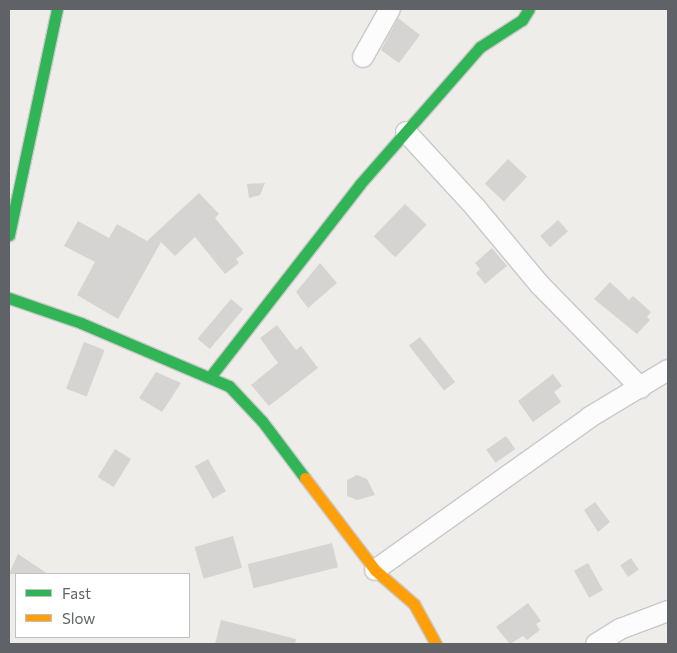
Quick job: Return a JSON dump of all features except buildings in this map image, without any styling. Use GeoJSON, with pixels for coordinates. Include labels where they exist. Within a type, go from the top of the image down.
{"type":"FeatureCollection","features":[{"type":"Feature","properties":{"kind":"street"},"geometry":{"type":"LineString","coordinates":[[9,235],[56,9]]}},
{"type":"Feature","properties":{"kind":"street"},"geometry":{"type":"LineString","coordinates":[[363,58],[390,9]]}},
{"type":"Feature","properties":{"kind":"street"},"geometry":{"type":"LineString","coordinates":[[210,377],[360,184],[480,47],[522,20],[529,9]]}},
{"type":"Feature","properties":{"kind":"street"},"geometry":{"type":"LineString","coordinates":[[406,132],[476,207],[540,285],[641,388]]}},
{"type":"Feature","properties":{"kind":"street"},"geometry":{"type":"LineString","coordinates":[[9,298],[82,323],[229,386],[262,421],[375,570],[414,604],[436,644]]}},
{"type":"Feature","properties":{"kind":"street"},"geometry":{"type":"LineString","coordinates":[[375,570],[590,417],[668,370]]}},
{"type":"Feature","properties":{"kind":"street"},"geometry":{"type":"LineString","coordinates":[[599,644],[620,629],[668,611]]}},
{"type":"Feature","properties":{"kind":"traffic: fast"},"geometry":{"type":"LineString","coordinates":[[9,235],[57,9]]}},
{"type":"Feature","properties":{"kind":"traffic: fast"},"geometry":{"type":"LineString","coordinates":[[210,377],[360,184],[480,47],[522,20],[529,9]]}},
{"type":"Feature","properties":{"kind":"traffic: fast"},"geometry":{"type":"LineString","coordinates":[[9,298],[81,323],[229,386],[262,421],[305,478]]}},
{"type":"Feature","properties":{"kind":"traffic: slow"},"geometry":{"type":"LineString","coordinates":[[305,478],[375,570],[414,604],[436,644]]}}]}
